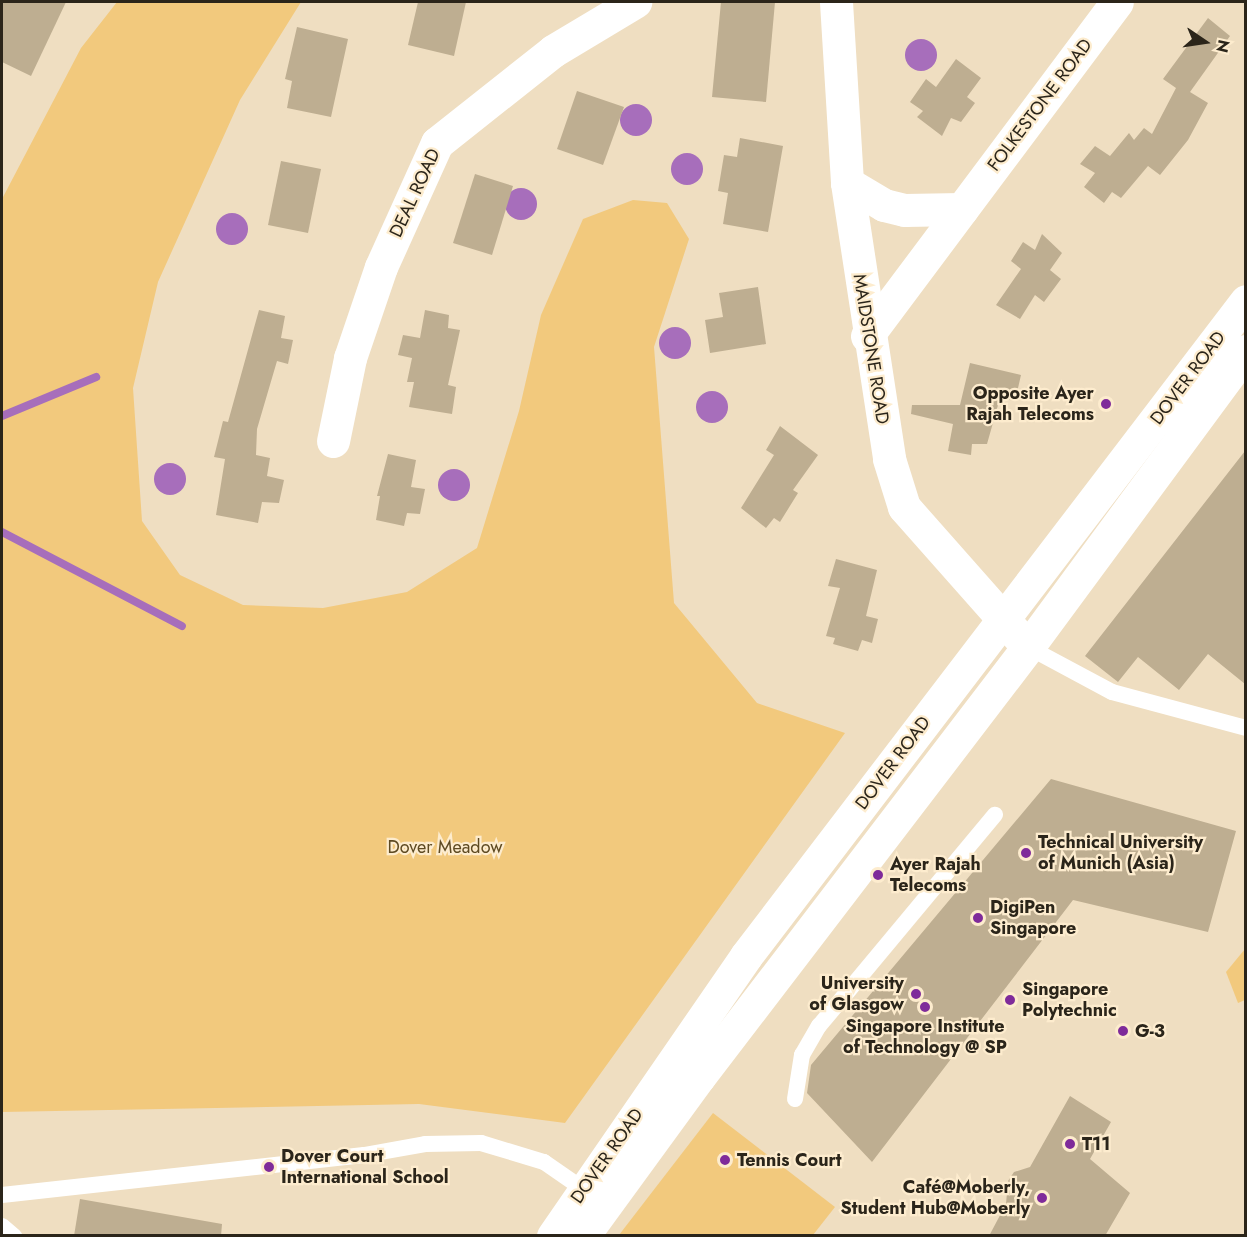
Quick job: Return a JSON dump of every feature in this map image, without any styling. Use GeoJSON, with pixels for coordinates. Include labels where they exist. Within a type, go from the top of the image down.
{"type":"FeatureCollection","features":[{"type":"Feature","properties":{"kind":"street","name":"DEAL ROAD"},"geometry":{"type":"LineString","coordinates":[[333,441],[350,358],[381,267],[437,143],[553,51],[635,2]]}},
{"type":"Feature","properties":{"kind":"street","name":"MAIDSTONE ROAD"},"geometry":{"type":"LineString","coordinates":[[836,2],[847,183],[867,336],[889,459],[904,507],[1001,621],[1028,647]]}},
{"type":"Feature","properties":{"kind":"street","name":"FOLKESTONE ROAD"},"geometry":{"type":"LineString","coordinates":[[867,336],[1117,2]]}},
{"type":"Feature","properties":{"kind":"street"},"geometry":{"type":"LineString","coordinates":[[847,183],[884,205],[904,210],[962,209]]}},
{"type":"Feature","properties":{"kind":"street","name":"DOVER ROAD"},"geometry":{"type":"LineString","coordinates":[[586,1231],[1028,647],[1232,366],[1245,301]]}},
{"type":"Feature","properties":{"kind":"street","name":"DOVER ROAD"},"geometry":{"type":"LineString","coordinates":[[553,1236],[583,1189],[746,956],[1001,621],[1232,366]]}},
{"type":"Feature","properties":{"kind":"lane"},"geometry":{"type":"LineString","coordinates":[[1028,647],[1112,692],[1245,728]]}},
{"type":"Feature","properties":{"kind":"lane"},"geometry":{"type":"LineString","coordinates":[[795,1099],[802,1055],[819,1026],[995,815]]}},
{"type":"Feature","properties":{"kind":"lane"},"geometry":{"type":"LineString","coordinates":[[2,1196],[364,1155],[425,1144],[481,1143],[544,1162],[583,1189],[586,1231]]}},
{"type":"Feature","properties":{"kind":"lane"},"geometry":{"type":"LineString","coordinates":[[2,1226],[14,1236]]}},
{"type":"Feature","properties":{"kind":"green space","name":"Dover Meadow"},"geometry":{"type":"Polygon","coordinates":[[[117,2],[301,2],[240,100],[158,282],[133,388],[142,521],[180,575],[243,605],[323,608],[407,592],[477,548],[519,411],[541,315],[583,219],[633,200],[667,203],[689,239],[654,347],[674,603],[757,703],[845,733],[565,1123],[419,1104],[2,1112],[2,199],[81,48],[117,2]]]}},
{"type":"Feature","properties":{"kind":"green space"},"geometry":{"type":"Polygon","coordinates":[[[1245,949],[1245,1000],[1238,1003],[1226,972],[1245,949]]]}},
{"type":"Feature","properties":{"kind":"green space","name":"Tennis Court"},"geometry":{"type":"Polygon","coordinates":[[[713,1113],[835,1207],[813,1235],[619,1235],[713,1113]]]}},
{"type":"Feature","properties":{"kind":"shaded area"},"geometry":{"type":"Polygon","coordinates":[[[921,39],[932,44],[937,55],[932,66],[921,71],[910,66],[905,55],[910,44],[921,39]]]}},
{"type":"Feature","properties":{"kind":"shaded area"},"geometry":{"type":"Polygon","coordinates":[[[636,104],[647,109],[652,120],[647,131],[636,136],[625,131],[620,120],[625,109],[636,104]]]}},
{"type":"Feature","properties":{"kind":"shaded area"},"geometry":{"type":"Polygon","coordinates":[[[687,153],[698,158],[703,169],[698,180],[687,185],[676,180],[671,169],[676,158],[687,153]]]}},
{"type":"Feature","properties":{"kind":"shaded area"},"geometry":{"type":"Polygon","coordinates":[[[521,188],[532,193],[537,204],[532,215],[521,220],[510,215],[505,204],[510,193],[521,188]]]}},
{"type":"Feature","properties":{"kind":"shaded area"},"geometry":{"type":"Polygon","coordinates":[[[232,213],[243,218],[248,229],[243,240],[232,245],[221,240],[216,229],[221,218],[232,213]]]}},
{"type":"Feature","properties":{"kind":"shaded area"},"geometry":{"type":"Polygon","coordinates":[[[675,327],[686,332],[691,343],[686,354],[675,359],[664,354],[659,343],[664,332],[675,327]]]}},
{"type":"Feature","properties":{"kind":"shaded area"},"geometry":{"type":"Polygon","coordinates":[[[712,391],[723,396],[728,407],[723,418],[712,423],[701,418],[696,407],[701,396],[712,391]]]}},
{"type":"Feature","properties":{"kind":"shaded area"},"geometry":{"type":"Polygon","coordinates":[[[170,463],[181,468],[186,479],[181,490],[170,495],[159,490],[154,479],[159,468],[170,463]]]}},
{"type":"Feature","properties":{"kind":"shaded area"},"geometry":{"type":"Polygon","coordinates":[[[454,469],[465,474],[470,485],[465,496],[454,501],[443,496],[438,485],[443,474],[454,469]]]}},
{"type":"Feature","properties":{"kind":"building"},"geometry":{"type":"Polygon","coordinates":[[[2,2],[66,2],[31,76],[2,62],[2,2]]]}},
{"type":"Feature","properties":{"kind":"building"},"geometry":{"type":"Polygon","coordinates":[[[418,2],[466,2],[454,56],[408,45],[418,2]]]}},
{"type":"Feature","properties":{"kind":"building"},"geometry":{"type":"Polygon","coordinates":[[[721,2],[775,2],[766,102],[712,97],[721,2]]]}},
{"type":"Feature","properties":{"kind":"building"},"geometry":{"type":"Polygon","coordinates":[[[1208,18],[1230,36],[1190,92],[1208,103],[1188,140],[1160,175],[1148,166],[1121,198],[1112,192],[1104,203],[1084,187],[1095,173],[1080,164],[1095,146],[1110,156],[1129,133],[1134,140],[1144,128],[1152,134],[1176,88],[1163,79],[1208,18]]]}},
{"type":"Feature","properties":{"kind":"building"},"geometry":{"type":"Polygon","coordinates":[[[297,27],[348,39],[331,117],[287,108],[292,81],[285,79],[297,27]]]}},
{"type":"Feature","properties":{"kind":"building"},"geometry":{"type":"Polygon","coordinates":[[[956,59],[981,78],[967,97],[975,103],[961,122],[951,118],[942,136],[917,117],[923,111],[910,102],[926,79],[936,87],[956,59]]]}},
{"type":"Feature","properties":{"kind":"building"},"geometry":{"type":"Polygon","coordinates":[[[577,91],[624,107],[603,165],[557,149],[577,91]]]}},
{"type":"Feature","properties":{"kind":"building"},"geometry":{"type":"Polygon","coordinates":[[[740,138],[783,146],[768,232],[723,224],[728,193],[718,191],[724,155],[737,157],[740,138]]]}},
{"type":"Feature","properties":{"kind":"building"},"geometry":{"type":"Polygon","coordinates":[[[281,161],[321,169],[308,233],[268,225],[281,161]]]}},
{"type":"Feature","properties":{"kind":"building"},"geometry":{"type":"Polygon","coordinates":[[[475,174],[513,186],[492,255],[453,243],[475,174]]]}},
{"type":"Feature","properties":{"kind":"building"},"geometry":{"type":"Polygon","coordinates":[[[1042,234],[1062,253],[1050,270],[1061,279],[1044,302],[1035,295],[1020,319],[996,305],[1021,269],[1011,261],[1023,242],[1035,250],[1042,234]]]}},
{"type":"Feature","properties":{"kind":"building"},"geometry":{"type":"Polygon","coordinates":[[[758,287],[766,344],[710,353],[705,320],[723,317],[719,293],[758,287]]]}},
{"type":"Feature","properties":{"kind":"building"},"geometry":{"type":"Polygon","coordinates":[[[259,310],[285,316],[281,338],[293,340],[288,364],[277,361],[257,429],[256,455],[270,458],[267,476],[284,480],[279,503],[262,502],[258,523],[216,515],[225,459],[214,457],[223,421],[228,422],[259,310]]]}},
{"type":"Feature","properties":{"kind":"building"},"geometry":{"type":"Polygon","coordinates":[[[425,310],[449,315],[448,328],[460,330],[448,385],[456,387],[452,414],[409,407],[414,382],[407,382],[412,358],[398,355],[403,335],[420,338],[425,310]]]}},
{"type":"Feature","properties":{"kind":"building"},"geometry":{"type":"Polygon","coordinates":[[[970,363],[1021,375],[1015,401],[1000,398],[987,444],[972,444],[971,455],[948,451],[953,424],[911,414],[912,405],[960,405],[970,363]]]}},
{"type":"Feature","properties":{"kind":"building"},"geometry":{"type":"Polygon","coordinates":[[[780,426],[818,455],[793,490],[798,493],[780,522],[774,518],[766,528],[741,508],[774,455],[766,450],[780,426]]]}},
{"type":"Feature","properties":{"kind":"building"},"geometry":{"type":"Polygon","coordinates":[[[1245,451],[1245,684],[1208,654],[1179,690],[1138,657],[1118,682],[1085,656],[1245,451]]]}},
{"type":"Feature","properties":{"kind":"building"},"geometry":{"type":"Polygon","coordinates":[[[388,454],[416,460],[411,487],[425,489],[420,514],[407,513],[404,526],[376,520],[380,496],[377,496],[388,454]]]}},
{"type":"Feature","properties":{"kind":"building"},"geometry":{"type":"Polygon","coordinates":[[[836,559],[877,570],[866,616],[878,619],[872,643],[862,640],[858,651],[833,644],[835,638],[826,636],[840,588],[828,586],[836,559]]]}},
{"type":"Feature","properties":{"kind":"building","name":"Singapore Institute of Technology @ SP"},"geometry":{"type":"Polygon","coordinates":[[[1051,779],[1236,831],[1208,932],[1073,900],[872,1162],[807,1093],[811,1065],[1051,779]]]}},
{"type":"Feature","properties":{"kind":"building","name":"T11"},"geometry":{"type":"Polygon","coordinates":[[[1070,1096],[1111,1122],[1090,1159],[1130,1193],[1105,1236],[989,1236],[1006,1204],[1008,1181],[1014,1172],[1030,1167],[1070,1096]]]}},
{"type":"Feature","properties":{"kind":"building"},"geometry":{"type":"Polygon","coordinates":[[[80,1199],[222,1224],[221,1236],[74,1236],[80,1199]]]}},
{"type":"Feature","properties":{"kind":"waterway"},"geometry":{"type":"LineString","coordinates":[[2,416],[96,377]]}},
{"type":"Feature","properties":{"kind":"waterway"},"geometry":{"type":"LineString","coordinates":[[2,532],[182,626]]}},
{"type":"Feature","properties":{"kind":"place","name":"Opposite Ayer Rajah Telecoms"},"geometry":{"type":"Point","coordinates":[1106,404]}},
{"type":"Feature","properties":{"kind":"place","name":"Technical University of Munich (Asia)"},"geometry":{"type":"Point","coordinates":[1026,853]}},
{"type":"Feature","properties":{"kind":"place","name":"Ayer Rajah Telecoms"},"geometry":{"type":"Point","coordinates":[878,875]}},
{"type":"Feature","properties":{"kind":"place","name":"DigiPen Singapore"},"geometry":{"type":"Point","coordinates":[978,918]}},
{"type":"Feature","properties":{"kind":"place","name":"University of Glasgow"},"geometry":{"type":"Point","coordinates":[916,994]}},
{"type":"Feature","properties":{"kind":"place","name":"Singapore Polytechnic"},"geometry":{"type":"Point","coordinates":[1010,1000]}},
{"type":"Feature","properties":{"kind":"place","name":"Singapore Institute of Technology @ SP"},"geometry":{"type":"Point","coordinates":[925,1007]}},
{"type":"Feature","properties":{"kind":"place","name":"G-3"},"geometry":{"type":"Point","coordinates":[1123,1031]}},
{"type":"Feature","properties":{"kind":"place","name":"T11"},"geometry":{"type":"Point","coordinates":[1070,1144]}},
{"type":"Feature","properties":{"kind":"place","name":"Tennis Court"},"geometry":{"type":"Point","coordinates":[725,1160]}},
{"type":"Feature","properties":{"kind":"place","name":"Dover Court International School"},"geometry":{"type":"Point","coordinates":[269,1167]}},
{"type":"Feature","properties":{"kind":"place","name":"Café@Moberly, Student Hub@Moberly"},"geometry":{"type":"Point","coordinates":[1042,1198]}}]}
